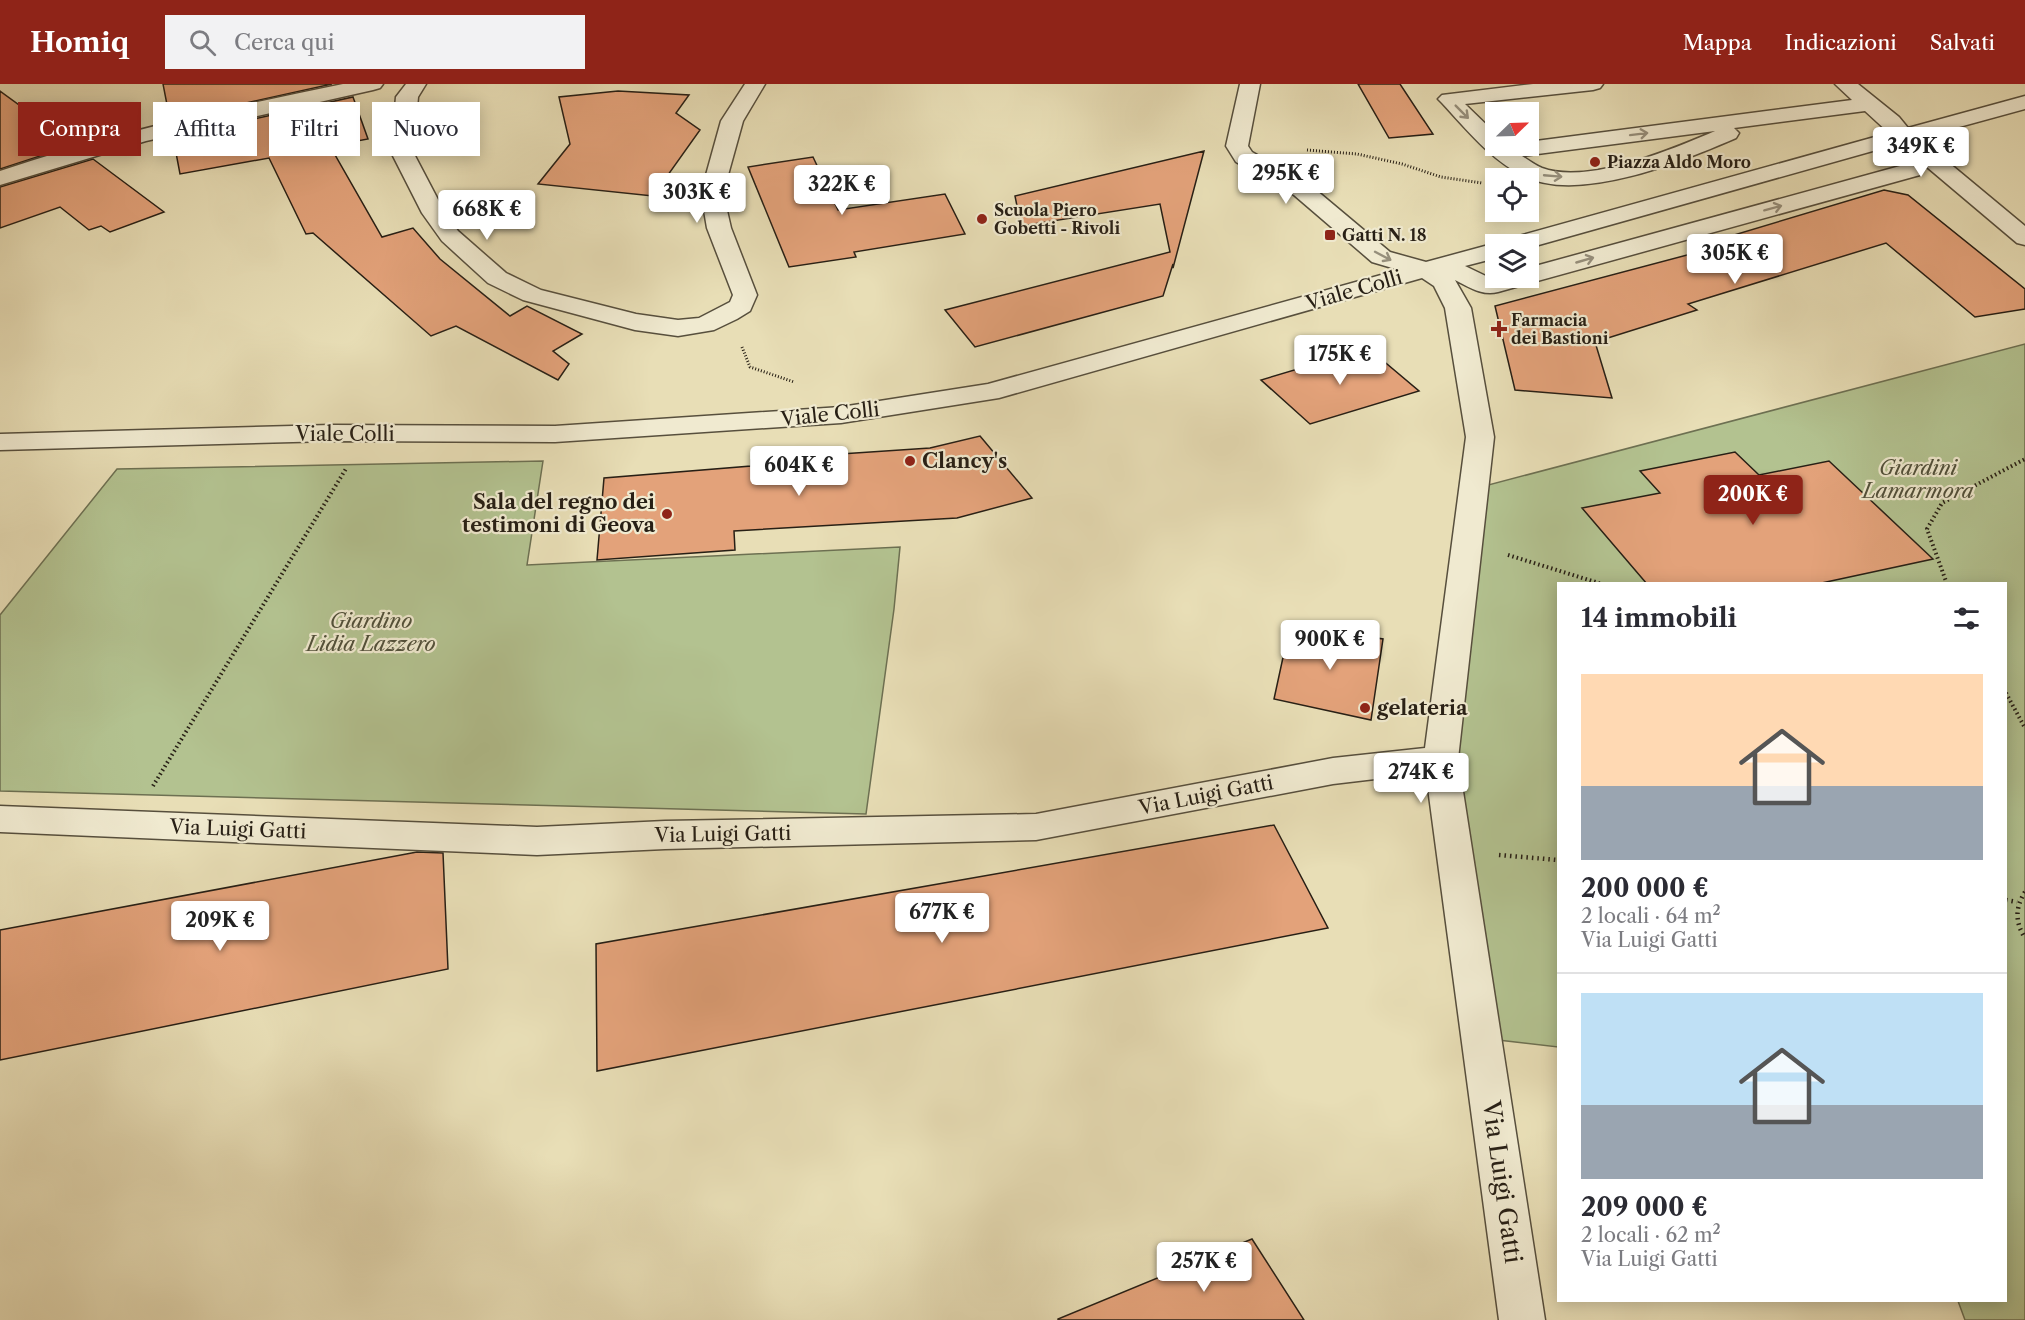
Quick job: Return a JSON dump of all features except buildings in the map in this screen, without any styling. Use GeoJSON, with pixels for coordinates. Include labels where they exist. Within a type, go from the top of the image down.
{"type":"FeatureCollection","features":[{"type":"Feature","properties":{"kind":"street"},"geometry":{"type":"LineString","coordinates":[[0,178],[49,161],[161,130],[373,84]]}},
{"type":"Feature","properties":{"kind":"street"},"geometry":{"type":"LineString","coordinates":[[416,84],[407,97],[402,152],[434,213],[450,236],[497,278],[532,295],[635,322],[678,328],[705,325],[728,314],[741,306],[745,295],[719,228],[712,193],[732,121],[755,84]]}},
{"type":"Feature","properties":{"kind":"street"},"geometry":{"type":"LineString","coordinates":[[1244,158],[1237,146],[1250,84]]}},
{"type":"Feature","properties":{"kind":"street"},"geometry":{"type":"LineString","coordinates":[[1485,136],[1449,99],[1593,84]]}},
{"type":"Feature","properties":{"kind":"street"},"geometry":{"type":"LineString","coordinates":[[1845,84],[1891,122],[1903,136],[2025,238]]}},
{"type":"Feature","properties":{"kind":"street"},"geometry":{"type":"LineString","coordinates":[[1539,238],[2025,102]]}},
{"type":"Feature","properties":{"kind":"street"},"geometry":{"type":"LineString","coordinates":[[1539,147],[1870,104]]}},
{"type":"Feature","properties":{"kind":"street"},"geometry":{"type":"LineString","coordinates":[[1508,156],[1539,175],[1576,178],[1625,170],[1684,153],[1762,118]]}},
{"type":"Feature","properties":{"kind":"street"},"geometry":{"type":"LineString","coordinates":[[1539,273],[1912,170],[1903,136]]}},
{"type":"Feature","properties":{"kind":"street","name":"Via Luigi Gatti"},"geometry":{"type":"LineString","coordinates":[[1244,158],[1302,190],[1381,257],[1434,268],[1458,308],[1480,437],[1441,759],[1522,1320]]}},
{"type":"Feature","properties":{"kind":"street"},"geometry":{"type":"LineString","coordinates":[[1643,209],[1680,234]]}},
{"type":"Feature","properties":{"kind":"street","name":"Viale Colli"},"geometry":{"type":"LineString","coordinates":[[0,442],[367,433],[555,434],[841,415],[990,392],[1485,253]]}},
{"type":"Feature","properties":{"kind":"street"},"geometry":{"type":"LineString","coordinates":[[1434,268],[1485,285]]}},
{"type":"Feature","properties":{"kind":"street","name":"Via Luigi Gatti"},"geometry":{"type":"LineString","coordinates":[[0,819],[537,841],[665,835],[1036,827],[1333,771],[1441,759]]}},
{"type":"Feature","properties":{"kind":"path"},"geometry":{"type":"LineString","coordinates":[[1244,158],[1286,149],[1357,153],[1441,177],[1485,183]]}},
{"type":"Feature","properties":{"kind":"path"},"geometry":{"type":"LineString","coordinates":[[728,314],[750,367],[794,382],[805,383]]}},
{"type":"Feature","properties":{"kind":"path"},"geometry":{"type":"LineString","coordinates":[[129,825],[367,433]]}},
{"type":"Feature","properties":{"kind":"path"},"geometry":{"type":"LineString","coordinates":[[1946,582],[1927,529],[1942,503],[2025,459]]}},
{"type":"Feature","properties":{"kind":"path"},"geometry":{"type":"LineString","coordinates":[[1466,552],[1513,556],[1596,582]]}},
{"type":"Feature","properties":{"kind":"path"},"geometry":{"type":"LineString","coordinates":[[2007,695],[2025,728]]}},
{"type":"Feature","properties":{"kind":"path"},"geometry":{"type":"LineString","coordinates":[[1454,850],[1557,860]]}},
{"type":"Feature","properties":{"kind":"path"},"geometry":{"type":"LineString","coordinates":[[2025,892],[2018,902],[2016,917],[2025,938]]}},
{"type":"Feature","properties":{"kind":"path"},"geometry":{"type":"LineString","coordinates":[[2007,900],[2018,902]]}},
{"type":"Feature","properties":{"kind":"green space","name":"Giardini Lamarmora"},"geometry":{"type":"Polygon","coordinates":[[[2025,344],[2025,1320],[1965,1320],[1958,1302],[2007,1302],[2007,582],[1557,582],[1557,1047],[1481,1038],[1441,759],[1473,489],[2025,344]]]}},
{"type":"Feature","properties":{"kind":"green space","name":"Giardino Lidia Lazzero"},"geometry":{"type":"Polygon","coordinates":[[[543,461],[527,565],[900,547],[894,609],[866,814],[0,791],[0,615],[117,469],[543,461]]]}},
{"type":"Feature","properties":{"kind":"place","name":"Piazza Aldo Moro"},"geometry":{"type":"Point","coordinates":[1595,162]}},
{"type":"Feature","properties":{"kind":"place","name":"Scuola Piero Gobetti - Rivoli"},"geometry":{"type":"Point","coordinates":[982,219]}},
{"type":"Feature","properties":{"kind":"place","name":"Gatti N. 18"},"geometry":{"type":"Point","coordinates":[1330,235]}},
{"type":"Feature","properties":{"kind":"place","name":"Farmacia dei Bastioni"},"geometry":{"type":"Point","coordinates":[1499,329]}},
{"type":"Feature","properties":{"kind":"place","name":"Clancy's"},"geometry":{"type":"Point","coordinates":[910,461]}},
{"type":"Feature","properties":{"kind":"place","name":"Sala del regno dei testimoni di Geova"},"geometry":{"type":"Point","coordinates":[667,514]}},
{"type":"Feature","properties":{"kind":"place","name":"gelateria"},"geometry":{"type":"Point","coordinates":[1365,708]}}]}
